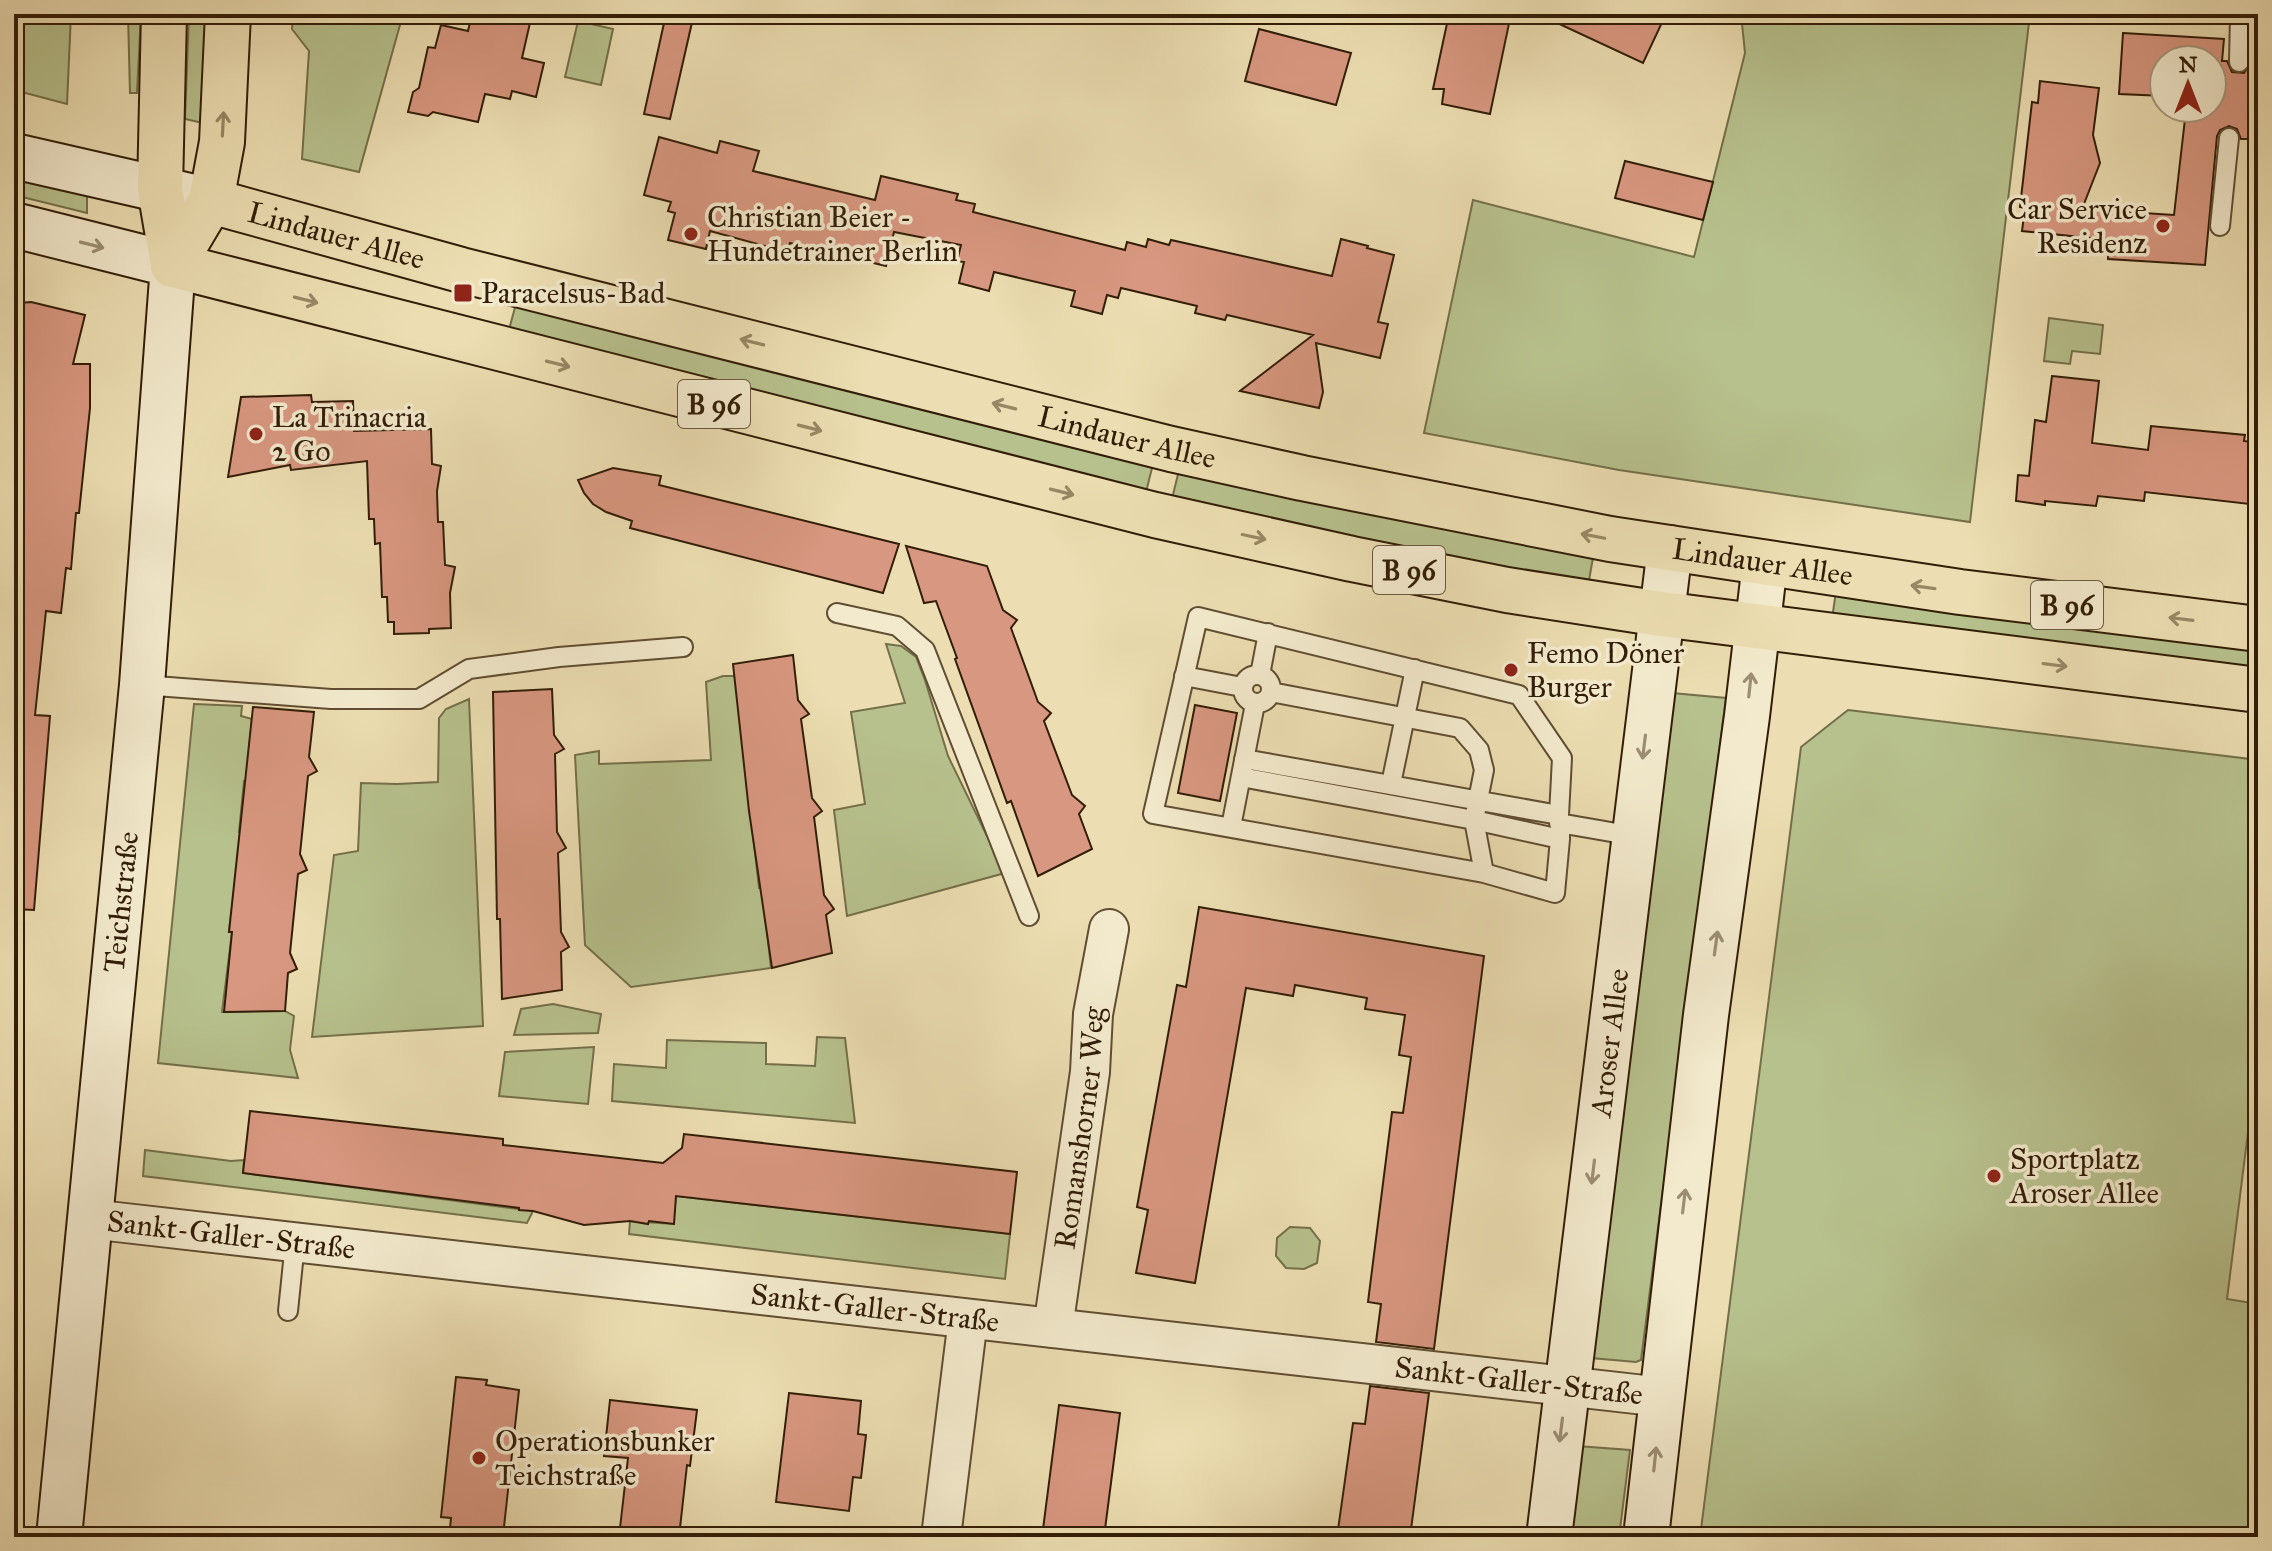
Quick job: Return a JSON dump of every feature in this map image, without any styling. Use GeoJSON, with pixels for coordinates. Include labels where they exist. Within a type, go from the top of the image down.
{"type":"FeatureCollection","features":[{"type":"Feature","properties":{"kind":"main road"},"geometry":{"type":"LineString","coordinates":[[164,14],[160,189],[173,265]]}},
{"type":"Feature","properties":{"kind":"main road"},"geometry":{"type":"LineString","coordinates":[[173,265],[211,201],[222,142],[228,14]]}},
{"type":"Feature","properties":{"kind":"main road","name":"Lindauer Allee"},"geometry":{"type":"LineString","coordinates":[[14,156],[211,201],[461,270],[1171,449],[1402,498],[1610,539],[1765,563],[1960,592],[2258,629]]}},
{"type":"Feature","properties":{"kind":"main road","name":"Lindauer Allee"},"geometry":{"type":"LineString","coordinates":[[14,225],[1155,515],[1476,584],[1756,627],[2258,690]]}},
{"type":"Feature","properties":{"kind":"main road","name":"Teichstraße"},"geometry":{"type":"LineString","coordinates":[[59,1537],[142,685],[173,265]]}},
{"type":"Feature","properties":{"kind":"main road","name":"Aroser Allee"},"geometry":{"type":"LineString","coordinates":[[1549,1537],[1670,548]]}},
{"type":"Feature","properties":{"kind":"main road"},"geometry":{"type":"LineString","coordinates":[[1646,1537],[1706,1015],[1765,563]]}},
{"type":"Feature","properties":{"kind":"street","name":"Romanshorner Weg"},"geometry":{"type":"LineString","coordinates":[[1053,1328],[1090,1072],[1093,1014],[1109,929]]}},
{"type":"Feature","properties":{"kind":"street","name":"Sankt-Galler-Straße"},"geometry":{"type":"LineString","coordinates":[[90,1219],[1662,1397]]}},
{"type":"Feature","properties":{"kind":"street"},"geometry":{"type":"LineString","coordinates":[[941,1537],[968,1319]]}},
{"type":"Feature","properties":{"kind":"lane"},"geometry":{"type":"LineString","coordinates":[[2239,62],[2240,14]]}},
{"type":"Feature","properties":{"kind":"lane"},"geometry":{"type":"LineString","coordinates":[[2220,226],[2229,138]]}},
{"type":"Feature","properties":{"kind":"lane"},"geometry":{"type":"LineString","coordinates":[[837,613],[897,626],[925,650],[1029,916]]}},
{"type":"Feature","properties":{"kind":"lane"},"geometry":{"type":"LineString","coordinates":[[1198,617],[1268,633],[1519,695],[1562,758],[1555,893],[1484,873],[1153,814],[1198,617]]}},
{"type":"Feature","properties":{"kind":"lane"},"geometry":{"type":"LineString","coordinates":[[1260,675],[1268,633]]}},
{"type":"Feature","properties":{"kind":"lane"},"geometry":{"type":"LineString","coordinates":[[142,685],[331,699],[419,699],[469,669],[559,657],[683,647]]}},
{"type":"Feature","properties":{"kind":"lane"},"geometry":{"type":"LineString","coordinates":[[1391,784],[1415,669]]}},
{"type":"Feature","properties":{"kind":"lane"},"geometry":{"type":"LineString","coordinates":[[1260,675],[1269,681],[1271,692],[1265,701],[1255,704],[1245,698],[1242,687],[1247,678],[1260,675]]}},
{"type":"Feature","properties":{"kind":"lane"},"geometry":{"type":"LineString","coordinates":[[1184,676],[1242,687]]}},
{"type":"Feature","properties":{"kind":"lane"},"geometry":{"type":"LineString","coordinates":[[1271,692],[1460,728],[1479,750],[1484,770],[1474,820],[1484,873]]}},
{"type":"Feature","properties":{"kind":"lane"},"geometry":{"type":"LineString","coordinates":[[1231,827],[1255,704]]}},
{"type":"Feature","properties":{"kind":"lane"},"geometry":{"type":"LineString","coordinates":[[1242,768],[1391,784],[1478,800],[1560,826]]}},
{"type":"Feature","properties":{"kind":"lane"},"geometry":{"type":"LineString","coordinates":[[1242,768],[1474,820],[1560,826],[1634,836]]}},
{"type":"Feature","properties":{"kind":"lane"},"geometry":{"type":"LineString","coordinates":[[288,1311],[295,1243]]}},
{"type":"Feature","properties":{"kind":"green space"},"geometry":{"type":"Polygon","coordinates":[[[14,14],[71,14],[67,104],[14,90],[14,14]]]}},
{"type":"Feature","properties":{"kind":"green space"},"geometry":{"type":"Polygon","coordinates":[[[128,14],[141,14],[137,93],[130,93],[128,14]]]}},
{"type":"Feature","properties":{"kind":"green space"},"geometry":{"type":"Polygon","coordinates":[[[189,14],[207,14],[203,123],[185,119],[189,14]]]}},
{"type":"Feature","properties":{"kind":"green space"},"geometry":{"type":"Polygon","coordinates":[[[293,14],[403,14],[359,172],[302,159],[309,51],[292,29],[293,14]]]}},
{"type":"Feature","properties":{"kind":"green space"},"geometry":{"type":"Polygon","coordinates":[[[1741,14],[2030,14],[1970,522],[1619,470],[1424,433],[1473,200],[1694,257],[1745,53],[1741,14]]]}},
{"type":"Feature","properties":{"kind":"green space"},"geometry":{"type":"Polygon","coordinates":[[[578,21],[613,29],[601,85],[565,77],[578,21]]]}},
{"type":"Feature","properties":{"kind":"green space"},"geometry":{"type":"Polygon","coordinates":[[[14,173],[87,191],[87,213],[14,195],[14,173]]]}},
{"type":"Feature","properties":{"kind":"green space"},"geometry":{"type":"Polygon","coordinates":[[[517,300],[1154,460],[1145,496],[507,337],[517,300]]]}},
{"type":"Feature","properties":{"kind":"green space"},"geometry":{"type":"Polygon","coordinates":[[[2049,318],[2103,325],[2100,354],[2072,351],[2070,364],[2044,361],[2049,318]]]}},
{"type":"Feature","properties":{"kind":"green space"},"geometry":{"type":"Polygon","coordinates":[[[1180,466],[1594,552],[1588,586],[1171,503],[1180,466]]]}},
{"type":"Feature","properties":{"kind":"green space"},"geometry":{"type":"Polygon","coordinates":[[[1836,591],[2258,645],[2258,673],[1832,619],[1836,591]]]}},
{"type":"Feature","properties":{"kind":"green space"},"geometry":{"type":"Polygon","coordinates":[[[886,644],[901,646],[916,657],[948,756],[1005,873],[847,916],[834,810],[865,804],[851,712],[905,703],[886,644]]]}},
{"type":"Feature","properties":{"kind":"green space"},"geometry":{"type":"Polygon","coordinates":[[[723,676],[735,676],[771,968],[631,987],[585,945],[575,755],[599,751],[599,764],[711,760],[706,682],[723,676]]]}},
{"type":"Feature","properties":{"kind":"green space"},"geometry":{"type":"Polygon","coordinates":[[[1672,693],[1726,698],[1641,1360],[1636,1362],[1591,1358],[1672,693]]]}},
{"type":"Feature","properties":{"kind":"green space"},"geometry":{"type":"Polygon","coordinates":[[[469,699],[483,1026],[312,1037],[334,855],[358,851],[361,783],[438,782],[439,718],[446,709],[469,699]]]}},
{"type":"Feature","properties":{"kind":"green space"},"geometry":{"type":"Polygon","coordinates":[[[194,704],[242,706],[241,716],[252,719],[222,1012],[258,1009],[285,1011],[294,1016],[290,1050],[298,1078],[158,1063],[194,704]]]}},
{"type":"Feature","properties":{"kind":"green space","name":"Sportplatz Aroser Allee"},"geometry":{"type":"Polygon","coordinates":[[[1848,710],[2258,760],[2258,1053],[2227,1299],[2258,1304],[2258,1537],[1700,1537],[1801,747],[1848,710]]]}},
{"type":"Feature","properties":{"kind":"green space"},"geometry":{"type":"Polygon","coordinates":[[[553,1004],[601,1014],[598,1033],[514,1035],[521,1009],[553,1004]]]}},
{"type":"Feature","properties":{"kind":"green space"},"geometry":{"type":"Polygon","coordinates":[[[817,1037],[845,1038],[855,1123],[612,1101],[614,1064],[666,1068],[667,1040],[766,1043],[766,1064],[815,1066],[817,1037]]]}},
{"type":"Feature","properties":{"kind":"green space"},"geometry":{"type":"Polygon","coordinates":[[[594,1047],[588,1104],[499,1096],[505,1052],[594,1047]]]}},
{"type":"Feature","properties":{"kind":"green space"},"geometry":{"type":"Polygon","coordinates":[[[145,1150],[244,1160],[243,1173],[533,1211],[527,1223],[143,1176],[145,1150]]]}},
{"type":"Feature","properties":{"kind":"green space"},"geometry":{"type":"Polygon","coordinates":[[[676,1196],[1010,1234],[1005,1279],[629,1234],[630,1221],[673,1224],[676,1196]]]}},
{"type":"Feature","properties":{"kind":"green space"},"geometry":{"type":"Polygon","coordinates":[[[1290,1227],[1310,1228],[1320,1241],[1317,1263],[1304,1269],[1286,1268],[1276,1256],[1277,1238],[1290,1227]]]}},
{"type":"Feature","properties":{"kind":"green space"},"geometry":{"type":"Polygon","coordinates":[[[1577,1446],[1630,1450],[1619,1537],[1566,1537],[1577,1446]]]}},
{"type":"Feature","properties":{"kind":"building"},"geometry":{"type":"Polygon","coordinates":[[[472,14],[532,14],[522,58],[544,63],[536,97],[512,91],[510,99],[485,94],[478,122],[433,112],[428,116],[408,112],[413,92],[419,88],[428,47],[435,48],[441,25],[468,31],[472,14]]]}},
{"type":"Feature","properties":{"kind":"building"},"geometry":{"type":"Polygon","coordinates":[[[666,14],[693,18],[670,119],[644,114],[666,14]]]}},
{"type":"Feature","properties":{"kind":"building"},"geometry":{"type":"Polygon","coordinates":[[[1449,14],[1511,14],[1490,114],[1442,104],[1444,89],[1433,89],[1449,14]]]}},
{"type":"Feature","properties":{"kind":"building"},"geometry":{"type":"Polygon","coordinates":[[[1538,14],[1666,14],[1643,63],[1538,14]]]}},
{"type":"Feature","properties":{"kind":"building"},"geometry":{"type":"Polygon","coordinates":[[[1259,29],[1351,53],[1336,105],[1245,81],[1259,29]]]}},
{"type":"Feature","properties":{"kind":"building"},"geometry":{"type":"Polygon","coordinates":[[[2123,33],[2224,39],[2224,44],[2148,44],[2148,95],[2119,94],[2123,33]]]}},
{"type":"Feature","properties":{"kind":"building"},"geometry":{"type":"Polygon","coordinates":[[[2251,62],[2258,62],[2258,139],[2241,139],[2237,129],[2229,126],[2220,130],[2217,136],[2205,265],[2108,259],[2109,240],[2022,231],[2025,208],[2020,207],[2032,102],[2038,103],[2040,81],[2099,88],[2093,135],[2100,163],[2082,209],[2174,215],[2184,124],[2228,124],[2228,63],[2232,72],[2244,73],[2251,62]]]}},
{"type":"Feature","properties":{"kind":"building"},"geometry":{"type":"Polygon","coordinates":[[[659,137],[717,153],[720,141],[759,151],[753,171],[875,200],[881,176],[958,194],[956,200],[975,204],[973,212],[1125,250],[1127,242],[1146,247],[1148,239],[1169,245],[1171,240],[1332,276],[1341,239],[1368,246],[1394,255],[1378,322],[1388,324],[1380,358],[1316,343],[1323,392],[1319,408],[1240,391],[1313,335],[1227,315],[1225,320],[1195,313],[1197,306],[1121,288],[1118,298],[1107,295],[1102,314],[1071,306],[1075,291],[994,272],[989,291],[959,283],[964,262],[957,261],[961,245],[894,232],[886,266],[790,243],[787,252],[710,231],[706,249],[668,240],[675,213],[668,211],[671,202],[644,195],[659,137]]]}},
{"type":"Feature","properties":{"kind":"building"},"geometry":{"type":"Polygon","coordinates":[[[1625,161],[1713,182],[1703,220],[1615,198],[1625,161]]]}},
{"type":"Feature","properties":{"kind":"building"},"geometry":{"type":"Polygon","coordinates":[[[31,302],[85,315],[73,364],[90,364],[90,408],[71,569],[66,568],[61,613],[46,611],[35,715],[50,716],[34,910],[14,909],[14,478],[18,389],[14,389],[14,320],[20,303],[31,302]]]}},
{"type":"Feature","properties":{"kind":"building"},"geometry":{"type":"Polygon","coordinates":[[[2052,376],[2099,381],[2092,443],[2148,450],[2151,426],[2245,435],[2244,441],[2258,443],[2258,505],[2145,492],[2144,501],[2098,496],[2096,506],[2016,501],[2018,475],[2029,476],[2035,420],[2046,422],[2052,376]]]}},
{"type":"Feature","properties":{"kind":"building"},"geometry":{"type":"Polygon","coordinates":[[[311,395],[312,402],[353,401],[354,431],[431,429],[432,464],[441,466],[437,491],[438,522],[443,522],[445,565],[455,567],[450,593],[451,628],[429,629],[429,633],[394,634],[394,622],[388,622],[387,597],[382,597],[380,543],[375,544],[374,519],[369,519],[367,461],[291,470],[290,465],[228,477],[241,397],[311,395]]]}},
{"type":"Feature","properties":{"kind":"building"},"geometry":{"type":"Polygon","coordinates":[[[613,468],[661,476],[659,485],[899,544],[883,593],[630,528],[632,521],[593,504],[578,480],[613,468]]]}},
{"type":"Feature","properties":{"kind":"building"},"geometry":{"type":"Polygon","coordinates":[[[906,546],[987,566],[1003,610],[1017,620],[1011,628],[1038,702],[1051,713],[1044,721],[1072,795],[1085,806],[1079,814],[1092,849],[1038,876],[1011,801],[1007,803],[936,601],[924,603],[906,546]]]}},
{"type":"Feature","properties":{"kind":"building"},"geometry":{"type":"Polygon","coordinates":[[[793,655],[798,700],[809,714],[801,719],[812,798],[822,811],[814,817],[824,895],[834,909],[826,915],[832,953],[772,968],[749,811],[733,664],[793,655]]]}},
{"type":"Feature","properties":{"kind":"building"},"geometry":{"type":"Polygon","coordinates":[[[552,689],[554,735],[564,749],[555,754],[557,832],[566,848],[558,853],[561,932],[569,947],[561,952],[562,990],[502,999],[500,919],[497,919],[493,692],[552,689]]]}},
{"type":"Feature","properties":{"kind":"building"},"geometry":{"type":"Polygon","coordinates":[[[1195,705],[1237,713],[1220,801],[1178,793],[1195,705]]]}},
{"type":"Feature","properties":{"kind":"building"},"geometry":{"type":"Polygon","coordinates":[[[253,707],[314,712],[309,757],[317,771],[308,776],[300,854],[307,870],[298,874],[290,953],[297,969],[288,973],[285,1011],[224,1012],[232,932],[229,932],[253,707]]]}},
{"type":"Feature","properties":{"kind":"building"},"geometry":{"type":"Polygon","coordinates":[[[1199,907],[1484,956],[1434,1349],[1376,1342],[1381,1304],[1368,1302],[1392,1112],[1403,1113],[1411,1057],[1399,1055],[1405,1015],[1365,1009],[1367,998],[1295,985],[1293,996],[1246,988],[1195,1283],[1136,1273],[1148,1210],[1137,1207],[1177,985],[1186,987],[1199,907]]]}},
{"type":"Feature","properties":{"kind":"building"},"geometry":{"type":"Polygon","coordinates":[[[250,1111],[503,1139],[503,1145],[663,1163],[682,1148],[684,1134],[1017,1172],[1010,1234],[676,1196],[674,1224],[630,1221],[584,1225],[519,1208],[243,1173],[250,1111]]]}},
{"type":"Feature","properties":{"kind":"building","name":"Operationsbunker Teichstraße"},"geometry":{"type":"Polygon","coordinates":[[[456,1377],[487,1380],[486,1385],[519,1390],[503,1536],[450,1529],[451,1518],[441,1517],[456,1377]]]}},
{"type":"Feature","properties":{"kind":"building"},"geometry":{"type":"Polygon","coordinates":[[[1370,1386],[1429,1393],[1410,1537],[1337,1537],[1353,1423],[1365,1424],[1370,1386]]]}},
{"type":"Feature","properties":{"kind":"building"},"geometry":{"type":"Polygon","coordinates":[[[789,1393],[861,1401],[858,1434],[866,1435],[861,1478],[853,1477],[849,1511],[776,1502],[789,1393]]]}},
{"type":"Feature","properties":{"kind":"building"},"geometry":{"type":"Polygon","coordinates":[[[610,1400],[697,1410],[679,1537],[619,1537],[628,1458],[604,1456],[610,1400]]]}},
{"type":"Feature","properties":{"kind":"building"},"geometry":{"type":"Polygon","coordinates":[[[1059,1405],[1120,1413],[1104,1537],[1042,1537],[1059,1405]]]}},
{"type":"Feature","properties":{"kind":"place","name":"Car Service Residenz"},"geometry":{"type":"Point","coordinates":[2163,226]}},
{"type":"Feature","properties":{"kind":"place","name":"Christian Beier - Hundetrainer Berlin"},"geometry":{"type":"Point","coordinates":[691,234]}},
{"type":"Feature","properties":{"kind":"place","name":"Paracelsus-Bad"},"geometry":{"type":"Point","coordinates":[463,293]}},
{"type":"Feature","properties":{"kind":"place","name":"La Trinacria 2 Go"},"geometry":{"type":"Point","coordinates":[256,434]}},
{"type":"Feature","properties":{"kind":"place","name":"Femo Döner Burger"},"geometry":{"type":"Point","coordinates":[1511,670]}},
{"type":"Feature","properties":{"kind":"place","name":"Sportplatz Aroser Allee"},"geometry":{"type":"Point","coordinates":[1994,1176]}},
{"type":"Feature","properties":{"kind":"place","name":"Operationsbunker Teichstraße"},"geometry":{"type":"Point","coordinates":[479,1458]}}]}
